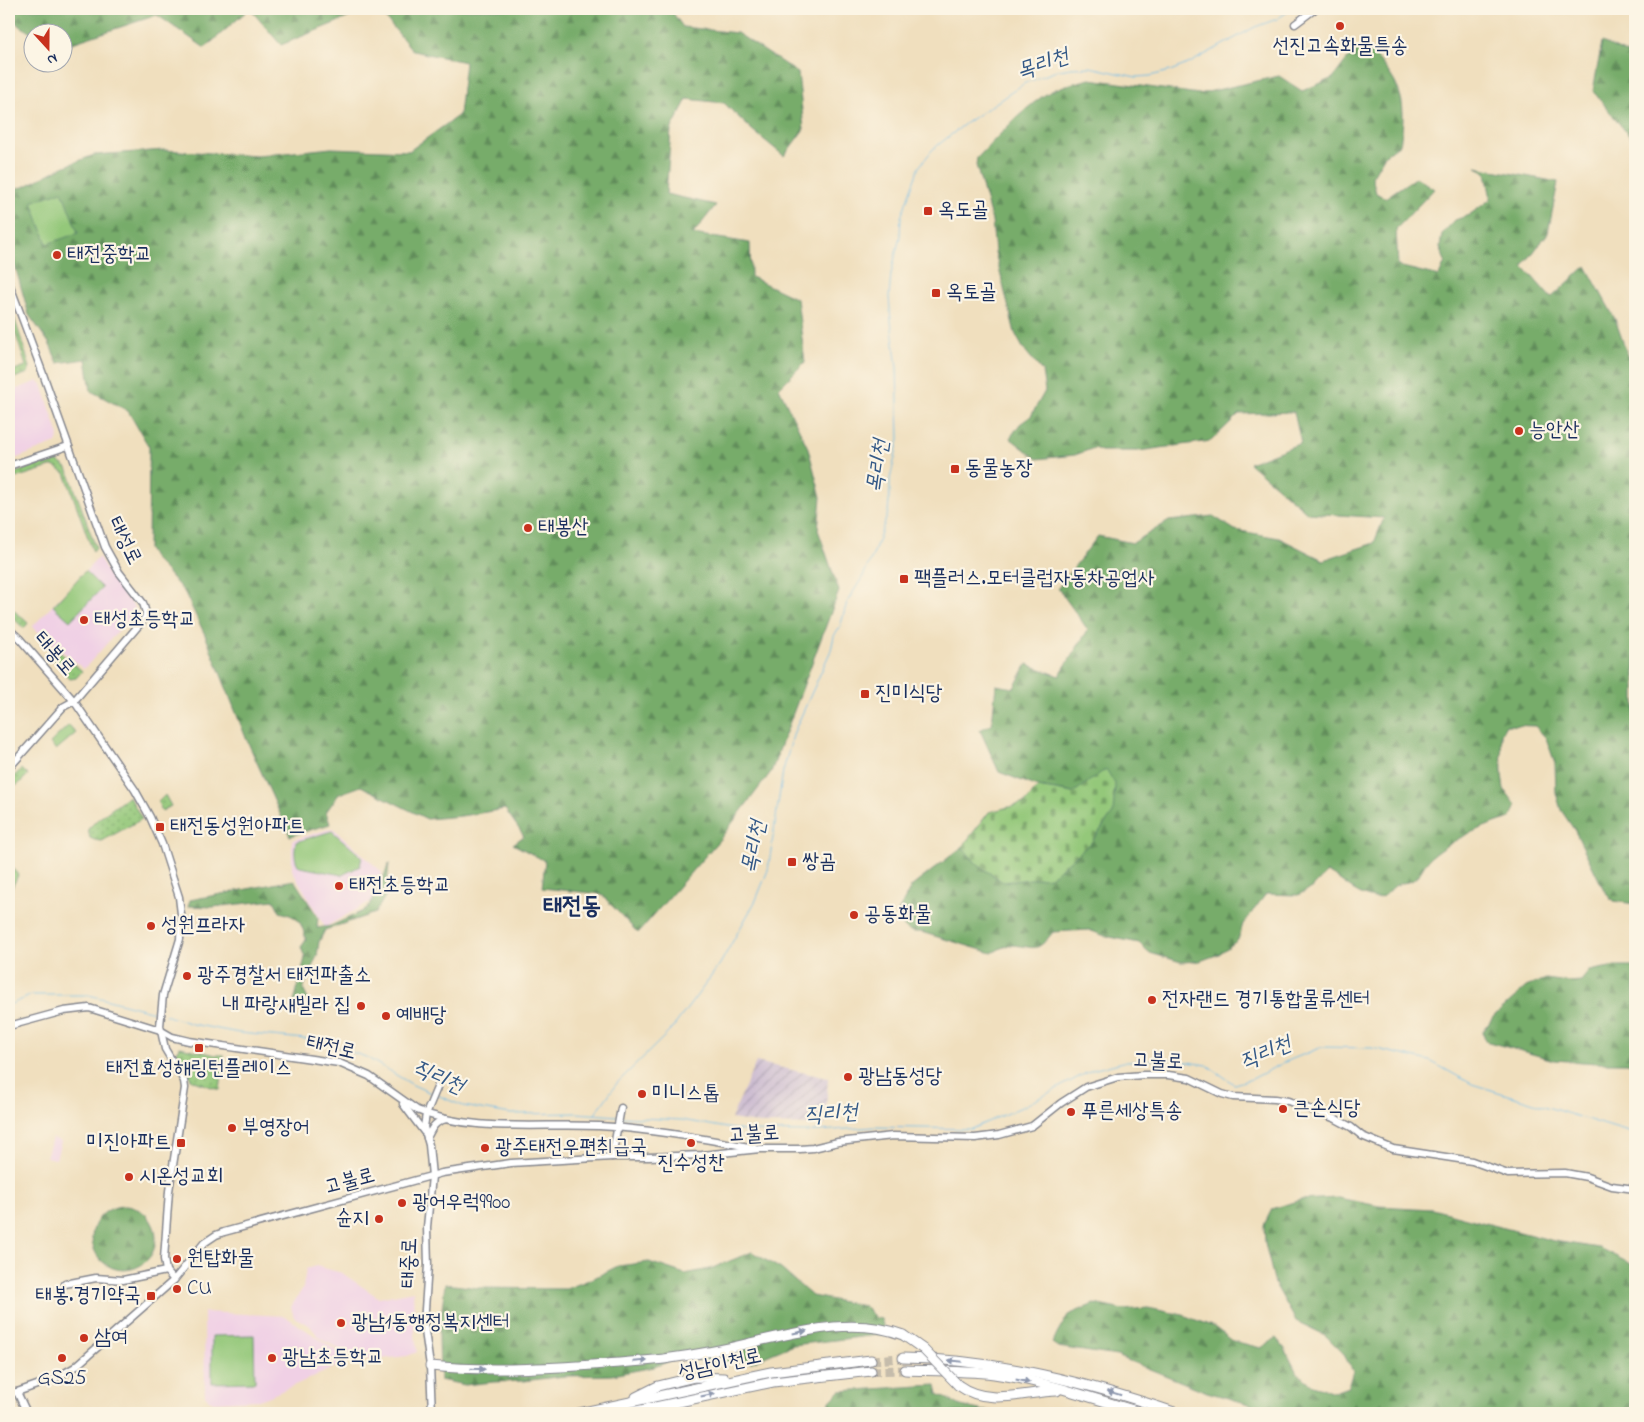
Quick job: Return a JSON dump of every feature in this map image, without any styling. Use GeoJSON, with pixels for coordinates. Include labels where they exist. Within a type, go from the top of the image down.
{"type":"FeatureCollection","features":[{"type":"Feature","properties":{"kind":"highway"},"geometry":{"type":"LineString","coordinates":[[430,1366],[506,1370],[664,1359],[712,1352],[801,1332],[830,1328],[871,1328],[892,1331],[903,1335],[923,1349],[958,1385],[973,1394],[994,1397],[1068,1391]]}},
{"type":"Feature","properties":{"kind":"highway"},"geometry":{"type":"LineString","coordinates":[[903,1358],[928,1358],[988,1364],[1090,1386],[1178,1413]]}},
{"type":"Feature","properties":{"kind":"highway","name":"성남이천로"},"geometry":{"type":"LineString","coordinates":[[579,1413],[771,1372],[870,1360]]}},
{"type":"Feature","properties":{"kind":"highway"},"geometry":{"type":"LineString","coordinates":[[905,1370],[995,1374],[1068,1391],[1143,1413]]}},
{"type":"Feature","properties":{"kind":"highway","name":"성남이천로"},"geometry":{"type":"LineString","coordinates":[[627,1413],[773,1382],[871,1372]]}},
{"type":"Feature","properties":{"kind":"street"},"geometry":{"type":"LineString","coordinates":[[1294,24],[1315,9]]}},
{"type":"Feature","properties":{"kind":"street","name":"태성로"},"geometry":{"type":"LineString","coordinates":[[9,283],[109,556],[143,603],[146,614],[145,618],[74,701],[63,707],[9,768]]}},
{"type":"Feature","properties":{"kind":"street"},"geometry":{"type":"LineString","coordinates":[[9,466],[68,446]]}},
{"type":"Feature","properties":{"kind":"street","name":"태봉로"},"geometry":{"type":"LineString","coordinates":[[9,629],[74,701],[142,801],[162,844],[179,897],[181,914],[180,939],[162,1002],[160,1028]]}},
{"type":"Feature","properties":{"kind":"street","name":"태전로"},"geometry":{"type":"LineString","coordinates":[[9,1026],[64,1011],[89,1008],[160,1028],[172,1037],[189,1041],[339,1063],[369,1076],[409,1106],[426,1114],[466,1123],[490,1125],[619,1125],[690,1135],[760,1149]]}},
{"type":"Feature","properties":{"kind":"street"},"geometry":{"type":"LineString","coordinates":[[160,1028],[165,1049],[184,1081],[185,1088],[169,1191],[164,1259],[166,1271],[174,1280]]}},
{"type":"Feature","properties":{"kind":"street","name":"고불로"},"geometry":{"type":"LineString","coordinates":[[9,1393],[18,1392],[54,1378],[76,1366],[174,1280],[198,1249],[216,1234],[432,1176],[470,1168],[511,1163],[612,1157],[649,1157],[760,1149],[813,1148],[838,1142],[893,1136],[975,1138],[999,1135],[1032,1126],[1077,1092],[1096,1083],[1123,1077],[1168,1075],[1189,1078],[1222,1094],[1288,1102],[1336,1119],[1351,1127],[1362,1136],[1393,1149],[1472,1161],[1508,1174],[1565,1172],[1612,1186],[1635,1189]]}},
{"type":"Feature","properties":{"kind":"street"},"geometry":{"type":"LineString","coordinates":[[426,1114],[441,1079]]}},
{"type":"Feature","properties":{"kind":"street"},"geometry":{"type":"LineString","coordinates":[[396,1096],[413,1115],[427,1138]]}},
{"type":"Feature","properties":{"kind":"street"},"geometry":{"type":"LineString","coordinates":[[612,1157],[621,1108]]}},
{"type":"Feature","properties":{"kind":"street","name":"태중로"},"geometry":{"type":"LineString","coordinates":[[426,1114],[424,1127],[431,1155],[432,1176],[427,1228],[428,1265],[424,1324],[430,1366],[432,1413]]}},
{"type":"Feature","properties":{"kind":"street"},"geometry":{"type":"LineString","coordinates":[[427,1138],[433,1125],[448,1118]]}},
{"type":"Feature","properties":{"kind":"street"},"geometry":{"type":"LineString","coordinates":[[65,1284],[96,1278],[122,1280],[166,1271]]}},
{"type":"Feature","properties":{"kind":"street"},"geometry":{"type":"LineString","coordinates":[[18,1392],[27,1413]]}},
{"type":"Feature","properties":{"kind":"shaded area"},"geometry":{"type":"Polygon","coordinates":[[[38,381],[42,384],[59,436],[56,443],[9,461],[9,392],[38,381]]]}},
{"type":"Feature","properties":{"kind":"shaded area","name":"태성초등학교"},"geometry":{"type":"Polygon","coordinates":[[[99,557],[109,576],[135,608],[135,612],[84,669],[32,627],[99,557]]]}},
{"type":"Feature","properties":{"kind":"shaded area","name":"태전초등학교"},"geometry":{"type":"Polygon","coordinates":[[[333,828],[382,872],[373,900],[325,927],[292,870],[292,840],[333,828]]]}},
{"type":"Feature","properties":{"kind":"shaded area"},"geometry":{"type":"Polygon","coordinates":[[[756,1062],[828,1078],[825,1125],[764,1124],[731,1119],[756,1062]]]}},
{"type":"Feature","properties":{"kind":"shaded area"},"geometry":{"type":"Polygon","coordinates":[[[52,1138],[61,1141],[56,1159],[46,1157],[52,1138]]]}},
{"type":"Feature","properties":{"kind":"shaded area"},"geometry":{"type":"Polygon","coordinates":[[[316,1266],[342,1273],[379,1298],[413,1291],[417,1352],[407,1356],[372,1360],[349,1355],[320,1338],[309,1325],[294,1317],[291,1307],[303,1288],[306,1269],[316,1266]]]}},
{"type":"Feature","properties":{"kind":"shaded area","name":"광남초등학교"},"geometry":{"type":"Polygon","coordinates":[[[204,1312],[285,1316],[339,1352],[340,1365],[259,1400],[214,1402],[205,1395],[204,1312]]]}},
{"type":"Feature","properties":{"kind":"green space"},"geometry":{"type":"Polygon","coordinates":[[[9,9],[249,9],[205,48],[157,15],[72,43],[72,22],[22,22],[22,27],[9,18],[9,9]]]}},
{"type":"Feature","properties":{"kind":"green space"},"geometry":{"type":"Polygon","coordinates":[[[250,9],[369,9],[281,45],[250,9]]]}},
{"type":"Feature","properties":{"kind":"green space"},"geometry":{"type":"Polygon","coordinates":[[[378,9],[670,9],[683,27],[737,33],[798,73],[804,129],[784,156],[751,129],[724,103],[687,99],[671,130],[666,194],[716,205],[693,234],[750,243],[751,277],[797,299],[805,362],[779,388],[808,448],[821,497],[818,530],[839,591],[771,772],[720,839],[638,933],[601,894],[542,888],[545,861],[513,844],[524,836],[505,809],[427,819],[361,786],[339,794],[326,812],[330,824],[290,836],[246,738],[206,637],[185,593],[153,558],[148,549],[149,447],[128,411],[91,391],[86,359],[58,363],[49,343],[29,315],[9,245],[9,189],[24,187],[63,167],[94,155],[164,150],[257,156],[331,148],[409,151],[459,115],[465,62],[413,51],[378,9]]]}},
{"type":"Feature","properties":{"kind":"green space"},"geometry":{"type":"Polygon","coordinates":[[[1602,42],[1635,57],[1635,143],[1593,91],[1602,42]]]}},
{"type":"Feature","properties":{"kind":"green space"},"geometry":{"type":"Polygon","coordinates":[[[1367,46],[1399,90],[1403,113],[1400,144],[1385,155],[1372,177],[1376,193],[1385,198],[1416,177],[1434,189],[1396,229],[1398,266],[1439,276],[1445,262],[1440,247],[1442,234],[1455,220],[1469,215],[1491,199],[1486,172],[1476,167],[1558,182],[1548,233],[1523,266],[1551,298],[1586,266],[1615,319],[1635,376],[1635,904],[1613,901],[1604,890],[1575,831],[1561,810],[1556,793],[1555,763],[1546,738],[1535,726],[1506,725],[1501,734],[1502,774],[1504,789],[1516,805],[1511,818],[1459,838],[1429,859],[1419,875],[1413,880],[1401,883],[1382,897],[1374,898],[1361,894],[1327,872],[1313,887],[1298,895],[1266,894],[1243,924],[1238,940],[1219,954],[1200,961],[1181,962],[1150,953],[1139,943],[1105,936],[1089,930],[1053,932],[1042,944],[1035,948],[1009,945],[992,953],[921,932],[908,930],[897,914],[911,887],[962,847],[978,865],[1073,793],[1038,787],[999,772],[980,730],[992,724],[996,685],[1014,688],[1027,664],[1059,676],[1088,630],[1058,588],[1098,536],[1133,543],[1169,521],[1213,516],[1235,530],[1279,538],[1323,560],[1374,543],[1384,518],[1308,513],[1249,463],[1301,443],[1294,412],[1239,414],[1211,441],[1138,451],[1101,451],[1094,448],[1075,455],[1037,459],[1010,438],[1020,424],[1031,416],[1045,391],[1042,371],[1023,348],[1015,333],[995,252],[992,221],[976,165],[977,158],[1036,101],[1046,94],[1069,84],[1090,79],[1199,94],[1279,76],[1302,91],[1333,78],[1351,54],[1367,46]]]}},
{"type":"Feature","properties":{"kind":"green space"},"geometry":{"type":"Polygon","coordinates":[[[62,191],[78,233],[47,244],[32,202],[62,191]]]}},
{"type":"Feature","properties":{"kind":"green space"},"geometry":{"type":"Polygon","coordinates":[[[9,301],[30,367],[28,373],[9,380],[9,372],[26,366],[9,313],[9,301]]]}},
{"type":"Feature","properties":{"kind":"green space"},"geometry":{"type":"Polygon","coordinates":[[[54,459],[67,468],[96,548],[93,552],[65,473],[53,466],[9,480],[9,475],[54,459]]]}},
{"type":"Feature","properties":{"kind":"green space"},"geometry":{"type":"Polygon","coordinates":[[[85,571],[102,588],[70,621],[53,606],[85,571]]]}},
{"type":"Feature","properties":{"kind":"green space"},"geometry":{"type":"Polygon","coordinates":[[[9,606],[28,623],[24,628],[12,616],[9,606]]]}},
{"type":"Feature","properties":{"kind":"green space"},"geometry":{"type":"Polygon","coordinates":[[[57,650],[82,671],[76,678],[70,679],[51,656],[57,650]]]}},
{"type":"Feature","properties":{"kind":"green space"},"geometry":{"type":"Polygon","coordinates":[[[69,725],[76,733],[56,750],[50,743],[69,725]]]}},
{"type":"Feature","properties":{"kind":"green space"},"geometry":{"type":"Polygon","coordinates":[[[22,769],[28,775],[16,786],[10,780],[22,769]]]}},
{"type":"Feature","properties":{"kind":"green space"},"geometry":{"type":"Polygon","coordinates":[[[1106,769],[1115,784],[1113,813],[1090,844],[1050,877],[1003,882],[978,865],[962,847],[989,812],[1025,803],[1038,787],[1073,793],[1106,769]]]}},
{"type":"Feature","properties":{"kind":"green space"},"geometry":{"type":"Polygon","coordinates":[[[165,795],[171,806],[162,811],[158,802],[165,795]]]}},
{"type":"Feature","properties":{"kind":"green space"},"geometry":{"type":"Polygon","coordinates":[[[129,796],[142,819],[102,841],[90,838],[88,829],[129,796]]]}},
{"type":"Feature","properties":{"kind":"green space"},"geometry":{"type":"Polygon","coordinates":[[[332,831],[362,857],[360,866],[342,875],[300,867],[295,856],[296,842],[332,831]]]}},
{"type":"Feature","properties":{"kind":"green space"},"geometry":{"type":"Polygon","coordinates":[[[389,863],[386,895],[375,913],[325,930],[319,942],[317,956],[303,988],[308,1000],[294,1002],[305,958],[301,947],[306,940],[301,924],[295,918],[280,912],[274,900],[213,907],[188,906],[190,900],[294,880],[318,917],[317,928],[331,926],[367,909],[380,886],[389,863]]]}},
{"type":"Feature","properties":{"kind":"green space"},"geometry":{"type":"Polygon","coordinates":[[[9,864],[18,875],[9,894],[9,864]]]}},
{"type":"Feature","properties":{"kind":"green space"},"geometry":{"type":"Polygon","coordinates":[[[1615,966],[1635,966],[1635,1065],[1627,1063],[1554,1060],[1485,1041],[1483,1032],[1493,1017],[1526,987],[1546,979],[1568,982],[1581,981],[1589,971],[1615,966]]]}},
{"type":"Feature","properties":{"kind":"green space"},"geometry":{"type":"Polygon","coordinates":[[[180,1047],[224,1055],[220,1090],[192,1080],[175,1054],[180,1047]]]}},
{"type":"Feature","properties":{"kind":"green space"},"geometry":{"type":"Polygon","coordinates":[[[1338,1198],[1379,1206],[1432,1209],[1554,1241],[1599,1248],[1635,1266],[1635,1413],[1281,1413],[1207,1392],[1117,1356],[1058,1347],[1052,1343],[1068,1315],[1094,1304],[1123,1310],[1148,1308],[1183,1315],[1214,1327],[1233,1341],[1261,1348],[1276,1338],[1285,1349],[1297,1373],[1313,1385],[1334,1392],[1348,1387],[1353,1371],[1343,1353],[1325,1335],[1296,1321],[1275,1284],[1265,1243],[1264,1225],[1272,1209],[1300,1200],[1338,1198]]]}},
{"type":"Feature","properties":{"kind":"green space"},"geometry":{"type":"Polygon","coordinates":[[[118,1206],[130,1206],[147,1215],[154,1226],[156,1238],[154,1250],[147,1261],[130,1270],[118,1270],[106,1265],[97,1256],[92,1244],[92,1232],[97,1220],[106,1211],[118,1206]]]}},
{"type":"Feature","properties":{"kind":"green space"},"geometry":{"type":"Polygon","coordinates":[[[752,1252],[781,1269],[812,1296],[864,1306],[876,1318],[881,1319],[886,1334],[793,1345],[752,1362],[710,1363],[683,1356],[654,1367],[612,1375],[564,1376],[465,1385],[440,1380],[439,1334],[445,1284],[479,1288],[566,1289],[618,1266],[649,1262],[685,1274],[710,1269],[752,1252]]]}},
{"type":"Feature","properties":{"kind":"green space"},"geometry":{"type":"Polygon","coordinates":[[[254,1335],[255,1382],[212,1383],[212,1336],[254,1335]]]}},
{"type":"Feature","properties":{"kind":"green space"},"geometry":{"type":"Polygon","coordinates":[[[936,1385],[938,1394],[961,1406],[984,1411],[1008,1412],[1069,1408],[1092,1413],[829,1412],[830,1401],[840,1391],[936,1385]]]}},
{"type":"Feature","properties":{"kind":"waterway","name":"목리천"},"geometry":{"type":"LineString","coordinates":[[595,1114],[617,1083],[671,1030],[720,964],[756,900],[768,870],[783,771],[794,732],[831,650],[834,636],[841,624],[847,602],[862,578],[873,555],[888,513],[890,479],[899,439],[897,368],[889,297],[891,274],[900,236],[901,217],[919,167],[933,149],[966,123],[1025,83],[1059,70],[1071,68],[1090,67],[1136,77],[1170,71],[1188,64],[1255,27],[1277,19],[1292,9]]}},
{"type":"Feature","properties":{"kind":"waterway","name":"직리천"},"geometry":{"type":"LineString","coordinates":[[9,1005],[32,995],[89,995],[158,1013]]}},
{"type":"Feature","properties":{"kind":"waterway","name":"직리천"},"geometry":{"type":"LineString","coordinates":[[165,1015],[192,1024],[239,1033],[316,1040],[366,1057],[413,1085],[431,1093]]}},
{"type":"Feature","properties":{"kind":"waterway","name":"직리천"},"geometry":{"type":"LineString","coordinates":[[621,1117],[682,1120],[744,1131],[806,1132],[875,1127],[971,1129],[1024,1106],[1092,1070],[1127,1061],[1168,1059],[1207,1065],[1234,1084],[1252,1079],[1285,1062],[1322,1047],[1372,1048],[1430,1061],[1472,1084],[1635,1134]]}},
{"type":"Feature","properties":{"kind":"waterway","name":"직리천"},"geometry":{"type":"LineString","coordinates":[[437,1095],[463,1106],[511,1114],[577,1113],[617,1116]]}},
{"type":"Feature","properties":{"kind":"tunnel"},"geometry":{"type":"LineString","coordinates":[[871,1360],[903,1358]]}},
{"type":"Feature","properties":{"kind":"tunnel"},"geometry":{"type":"LineString","coordinates":[[871,1371],[905,1370]]}},
{"type":"Feature","properties":{"kind":"place","name":"선진고속화물특송"},"geometry":{"type":"Point","coordinates":[1340,26]}},
{"type":"Feature","properties":{"kind":"place","name":"옥도골"},"geometry":{"type":"Point","coordinates":[928,211]}},
{"type":"Feature","properties":{"kind":"place","name":"태전중학교"},"geometry":{"type":"Point","coordinates":[57,255]}},
{"type":"Feature","properties":{"kind":"place","name":"옥토골"},"geometry":{"type":"Point","coordinates":[936,293]}},
{"type":"Feature","properties":{"kind":"place","name":"능안산"},"geometry":{"type":"Point","coordinates":[1519,431]}},
{"type":"Feature","properties":{"kind":"place","name":"동물농장"},"geometry":{"type":"Point","coordinates":[955,469]}},
{"type":"Feature","properties":{"kind":"place","name":"태봉산"},"geometry":{"type":"Point","coordinates":[528,528]}},
{"type":"Feature","properties":{"kind":"place","name":"팩플러스.모터클럽자동차공업사"},"geometry":{"type":"Point","coordinates":[904,579]}},
{"type":"Feature","properties":{"kind":"place","name":"태성초등학교"},"geometry":{"type":"Point","coordinates":[84,620]}},
{"type":"Feature","properties":{"kind":"place","name":"진미식당"},"geometry":{"type":"Point","coordinates":[865,694]}},
{"type":"Feature","properties":{"kind":"place","name":"태전동성원아파트"},"geometry":{"type":"Point","coordinates":[160,827]}},
{"type":"Feature","properties":{"kind":"place","name":"쌍곰"},"geometry":{"type":"Point","coordinates":[792,862]}},
{"type":"Feature","properties":{"kind":"place","name":"태전초등학교"},"geometry":{"type":"Point","coordinates":[339,886]}},
{"type":"Feature","properties":{"kind":"place","name":"공동화물"},"geometry":{"type":"Point","coordinates":[854,915]}},
{"type":"Feature","properties":{"kind":"place","name":"성원프라자"},"geometry":{"type":"Point","coordinates":[151,926]}},
{"type":"Feature","properties":{"kind":"place","name":"광주경찰서 태전파출소"},"geometry":{"type":"Point","coordinates":[187,976]}},
{"type":"Feature","properties":{"kind":"place","name":"전자랜드 경기통합물류센터"},"geometry":{"type":"Point","coordinates":[1152,1000]}},
{"type":"Feature","properties":{"kind":"place","name":"내 파랑새빌라 집"},"geometry":{"type":"Point","coordinates":[361,1006]}},
{"type":"Feature","properties":{"kind":"place","name":"예배당"},"geometry":{"type":"Point","coordinates":[386,1016]}},
{"type":"Feature","properties":{"kind":"place","name":"태전효성해링턴플레이스"},"geometry":{"type":"Point","coordinates":[199,1048]}},
{"type":"Feature","properties":{"kind":"place","name":"광남동성당"},"geometry":{"type":"Point","coordinates":[848,1077]}},
{"type":"Feature","properties":{"kind":"place","name":"미니스톱"},"geometry":{"type":"Point","coordinates":[642,1094]}},
{"type":"Feature","properties":{"kind":"place","name":"큰손식당"},"geometry":{"type":"Point","coordinates":[1283,1109]}},
{"type":"Feature","properties":{"kind":"place","name":"푸른세상특송"},"geometry":{"type":"Point","coordinates":[1071,1112]}},
{"type":"Feature","properties":{"kind":"place","name":"부영장어"},"geometry":{"type":"Point","coordinates":[232,1128]}},
{"type":"Feature","properties":{"kind":"place","name":"미진아파트"},"geometry":{"type":"Point","coordinates":[181,1143]}},
{"type":"Feature","properties":{"kind":"place","name":"진수성찬"},"geometry":{"type":"Point","coordinates":[691,1143]}},
{"type":"Feature","properties":{"kind":"place","name":"광주태전우편취급국"},"geometry":{"type":"Point","coordinates":[485,1148]}},
{"type":"Feature","properties":{"kind":"place","name":"시온성교회"},"geometry":{"type":"Point","coordinates":[129,1177]}},
{"type":"Feature","properties":{"kind":"place","name":"광어우럭9900"},"geometry":{"type":"Point","coordinates":[402,1203]}},
{"type":"Feature","properties":{"kind":"place","name":"슌지"},"geometry":{"type":"Point","coordinates":[379,1219]}},
{"type":"Feature","properties":{"kind":"place","name":"원탑화물"},"geometry":{"type":"Point","coordinates":[177,1259]}},
{"type":"Feature","properties":{"kind":"place","name":"CU"},"geometry":{"type":"Point","coordinates":[177,1289]}},
{"type":"Feature","properties":{"kind":"place","name":"태봉.경기약국"},"geometry":{"type":"Point","coordinates":[151,1296]}},
{"type":"Feature","properties":{"kind":"place","name":"광남1동행정복지센터"},"geometry":{"type":"Point","coordinates":[341,1323]}},
{"type":"Feature","properties":{"kind":"place","name":"삼여"},"geometry":{"type":"Point","coordinates":[84,1338]}},
{"type":"Feature","properties":{"kind":"place","name":"GS25"},"geometry":{"type":"Point","coordinates":[62,1358]}},
{"type":"Feature","properties":{"kind":"place","name":"광남초등학교"},"geometry":{"type":"Point","coordinates":[272,1358]}},
{"type":"Feature","properties":{"kind":"district","name":"태전동"},"geometry":{"type":"Point","coordinates":[572,907]}}]}
